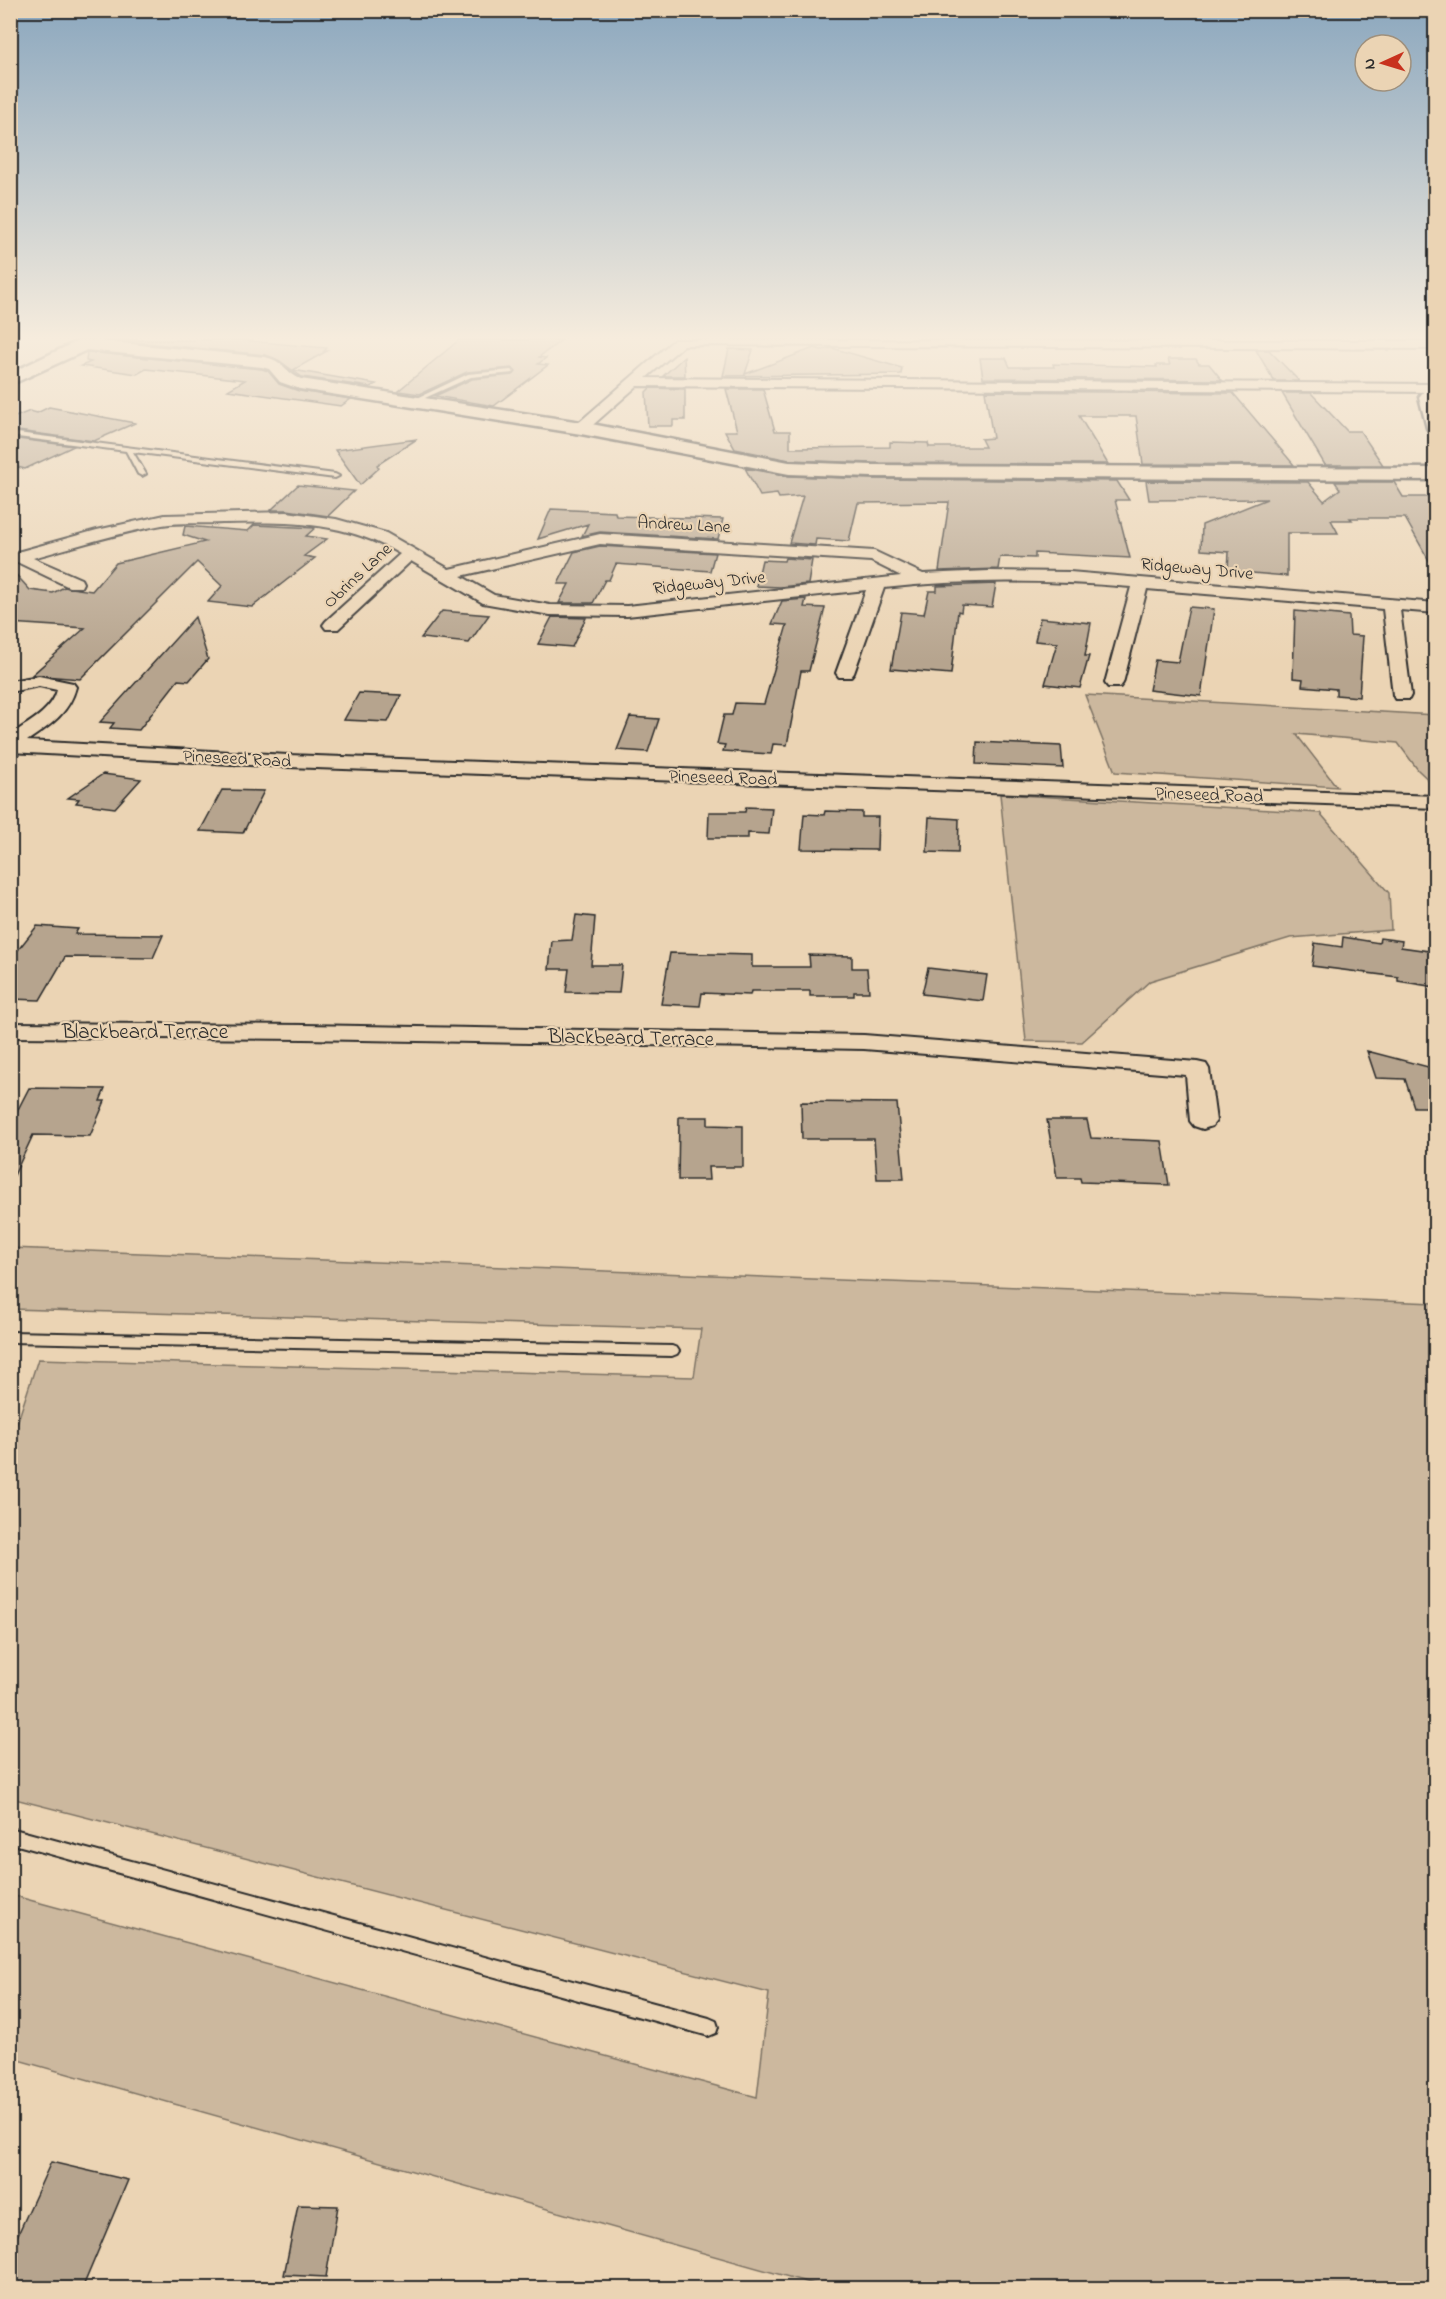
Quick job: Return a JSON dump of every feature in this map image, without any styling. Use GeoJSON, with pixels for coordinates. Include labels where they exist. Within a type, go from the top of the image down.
{"type":"FeatureCollection","features":[{"type":"Feature","properties":{"kind":"main road"},"geometry":{"type":"LineString","coordinates":[[681,447],[789,468],[819,470],[1436,474]]}},
{"type":"Feature","properties":{"kind":"street","name":"Ridgeway Drive"},"geometry":{"type":"LineString","coordinates":[[15,558],[103,533],[165,520],[287,517],[336,524],[380,536],[489,599],[550,610],[627,611],[920,579],[1012,576],[1070,577],[1436,608]]}},
{"type":"Feature","properties":{"kind":"street","name":"Andrew Lane"},"geometry":{"type":"LineString","coordinates":[[444,575],[600,539],[874,556],[920,579]]}},
{"type":"Feature","properties":{"kind":"street","name":"Obrins Lane"},"geometry":{"type":"LineString","coordinates":[[332,625],[409,554]]}},
{"type":"Feature","properties":{"kind":"street"},"geometry":{"type":"LineString","coordinates":[[15,558],[75,583]]}},
{"type":"Feature","properties":{"kind":"street"},"geometry":{"type":"LineString","coordinates":[[845,673],[877,583]]}},
{"type":"Feature","properties":{"kind":"street"},"geometry":{"type":"LineString","coordinates":[[1114,683],[1140,583]]}},
{"type":"Feature","properties":{"kind":"street"},"geometry":{"type":"LineString","coordinates":[[1391,605],[1402,695]]}},
{"type":"Feature","properties":{"kind":"street","name":"Pineseed Road"},"geometry":{"type":"LineString","coordinates":[[10,687],[39,681],[67,687],[63,703],[42,723],[10,745]]}},
{"type":"Feature","properties":{"kind":"street","name":"Pineseed Road"},"geometry":{"type":"LineString","coordinates":[[10,745],[288,761],[1436,802]]}},
{"type":"Feature","properties":{"kind":"street","name":"Blackbeard Terrace"},"geometry":{"type":"LineString","coordinates":[[10,1030],[328,1032],[864,1042],[1197,1069],[1203,1121]]}},
{"type":"Feature","properties":{"kind":"lane"},"geometry":{"type":"LineString","coordinates":[[115,447],[335,476]]}},
{"type":"Feature","properties":{"kind":"lane"},"geometry":{"type":"LineString","coordinates":[[128,449],[142,474]]}},
{"type":"Feature","properties":{"kind":"lane"},"geometry":{"type":"LineString","coordinates":[[10,1337],[672,1351]]}},
{"type":"Feature","properties":{"kind":"lane"},"geometry":{"type":"LineString","coordinates":[[10,1835],[709,2027]]}},
{"type":"Feature","properties":{"kind":"shaded area"},"geometry":{"type":"Polygon","coordinates":[[[1085,695],[1435,715],[1435,786],[1418,770],[1398,743],[1296,734],[1337,787],[1115,772],[1085,695]]]}},
{"type":"Feature","properties":{"kind":"shaded area"},"geometry":{"type":"Polygon","coordinates":[[[1000,794],[1320,813],[1389,893],[1391,930],[1290,938],[1150,981],[1082,1042],[1026,1041],[1000,794]]]}},
{"type":"Feature","properties":{"kind":"shaded area"},"geometry":{"type":"Polygon","coordinates":[[[11,1248],[1435,1303],[1435,2288],[828,2288],[11,2058],[11,1895],[757,2097],[769,1993],[11,1798],[11,1442],[38,1359],[694,1377],[701,1329],[11,1309],[11,1248]]]}},
{"type":"Feature","properties":{"kind":"building"},"geometry":{"type":"Polygon","coordinates":[[[10,447],[71,447],[25,469],[10,465],[10,447]]]}},
{"type":"Feature","properties":{"kind":"building"},"geometry":{"type":"Polygon","coordinates":[[[355,447],[404,447],[377,465],[379,468],[360,485],[335,450],[355,447]]]}},
{"type":"Feature","properties":{"kind":"building"},"geometry":{"type":"Polygon","coordinates":[[[734,447],[1098,447],[1108,464],[872,463],[789,460],[734,447]]]}},
{"type":"Feature","properties":{"kind":"building"},"geometry":{"type":"Polygon","coordinates":[[[1141,447],[1279,447],[1294,465],[1143,464],[1141,447]]]}},
{"type":"Feature","properties":{"kind":"building"},"geometry":{"type":"Polygon","coordinates":[[[1314,447],[1371,447],[1383,465],[1325,465],[1314,447]]]}},
{"type":"Feature","properties":{"kind":"building"},"geometry":{"type":"Polygon","coordinates":[[[745,468],[789,476],[872,479],[1117,481],[1129,500],[1115,500],[1130,558],[1035,553],[1035,558],[1000,557],[998,569],[939,571],[949,502],[858,503],[849,541],[816,539],[815,545],[789,543],[803,496],[779,498],[777,494],[760,496],[745,468]]]}},
{"type":"Feature","properties":{"kind":"building"},"geometry":{"type":"Polygon","coordinates":[[[1146,481],[1308,482],[1324,501],[1340,489],[1335,482],[1394,482],[1403,497],[1436,497],[1436,573],[1405,518],[1331,520],[1338,533],[1287,533],[1287,576],[1228,571],[1229,552],[1201,550],[1202,525],[1267,499],[1149,500],[1146,481]]]}},
{"type":"Feature","properties":{"kind":"building"},"geometry":{"type":"Polygon","coordinates":[[[298,485],[354,491],[328,516],[271,510],[298,485]]]}},
{"type":"Feature","properties":{"kind":"building"},"geometry":{"type":"Polygon","coordinates":[[[551,509],[615,512],[616,516],[723,519],[718,539],[600,532],[582,536],[588,524],[538,539],[551,509]]]}},
{"type":"Feature","properties":{"kind":"building"},"geometry":{"type":"Polygon","coordinates":[[[254,525],[315,528],[306,536],[327,539],[304,556],[315,558],[252,607],[208,602],[222,586],[197,562],[80,679],[32,675],[85,628],[10,623],[10,568],[30,590],[53,593],[64,587],[92,591],[116,563],[205,542],[183,535],[185,526],[248,531],[254,525]]]}},
{"type":"Feature","properties":{"kind":"building"},"geometry":{"type":"Polygon","coordinates":[[[600,546],[715,553],[710,571],[616,564],[609,580],[605,580],[593,603],[559,603],[569,584],[558,584],[574,552],[600,546]]]}},
{"type":"Feature","properties":{"kind":"building"},"geometry":{"type":"Polygon","coordinates":[[[785,558],[812,560],[808,584],[780,587],[756,586],[762,560],[784,561],[785,558]]]}},
{"type":"Feature","properties":{"kind":"building"},"geometry":{"type":"Polygon","coordinates":[[[996,584],[992,607],[962,605],[961,612],[958,611],[951,674],[891,669],[901,612],[924,614],[929,591],[937,591],[937,586],[996,584]]]}},
{"type":"Feature","properties":{"kind":"building"},"geometry":{"type":"Polygon","coordinates":[[[806,599],[804,607],[825,608],[809,671],[801,671],[787,745],[773,744],[771,754],[723,751],[725,745],[717,744],[724,715],[732,715],[735,703],[764,704],[787,625],[772,624],[782,601],[806,599]]]}},
{"type":"Feature","properties":{"kind":"building"},"geometry":{"type":"Polygon","coordinates":[[[1189,607],[1214,609],[1201,696],[1149,690],[1155,660],[1178,662],[1189,607]]]}},
{"type":"Feature","properties":{"kind":"building"},"geometry":{"type":"Polygon","coordinates":[[[442,611],[489,615],[469,643],[421,638],[442,611]]]}},
{"type":"Feature","properties":{"kind":"building"},"geometry":{"type":"Polygon","coordinates":[[[1295,611],[1349,616],[1350,635],[1363,636],[1359,697],[1336,695],[1336,689],[1302,686],[1303,679],[1293,678],[1295,611]]]}},
{"type":"Feature","properties":{"kind":"building"},"geometry":{"type":"Polygon","coordinates":[[[195,617],[208,659],[189,681],[178,680],[139,730],[110,728],[114,723],[100,722],[195,617]]]}},
{"type":"Feature","properties":{"kind":"building"},"geometry":{"type":"Polygon","coordinates":[[[552,617],[586,618],[572,647],[538,644],[552,617]]]}},
{"type":"Feature","properties":{"kind":"building"},"geometry":{"type":"Polygon","coordinates":[[[1040,618],[1091,623],[1085,656],[1089,656],[1080,688],[1045,684],[1057,643],[1035,641],[1040,618]]]}},
{"type":"Feature","properties":{"kind":"building"},"geometry":{"type":"Polygon","coordinates":[[[359,693],[401,695],[388,722],[344,720],[359,693]]]}},
{"type":"Feature","properties":{"kind":"building"},"geometry":{"type":"Polygon","coordinates":[[[630,717],[659,719],[648,752],[617,750],[630,717]]]}},
{"type":"Feature","properties":{"kind":"building"},"geometry":{"type":"Polygon","coordinates":[[[977,742],[1061,746],[1063,768],[976,764],[977,742]]]}},
{"type":"Feature","properties":{"kind":"building"},"geometry":{"type":"Polygon","coordinates":[[[103,774],[141,779],[115,808],[76,803],[79,799],[68,798],[103,774]]]}},
{"type":"Feature","properties":{"kind":"building"},"geometry":{"type":"Polygon","coordinates":[[[222,790],[264,791],[243,833],[200,831],[222,790]]]}},
{"type":"Feature","properties":{"kind":"building"},"geometry":{"type":"Polygon","coordinates":[[[746,807],[772,808],[769,834],[748,833],[748,838],[708,838],[709,812],[745,812],[746,807]]]}},
{"type":"Feature","properties":{"kind":"building"},"geometry":{"type":"Polygon","coordinates":[[[825,811],[862,812],[862,817],[878,817],[877,850],[801,849],[804,814],[824,815],[825,811]]]}},
{"type":"Feature","properties":{"kind":"building"},"geometry":{"type":"Polygon","coordinates":[[[929,817],[959,819],[958,853],[927,852],[929,817]]]}},
{"type":"Feature","properties":{"kind":"building"},"geometry":{"type":"Polygon","coordinates":[[[576,915],[595,917],[591,965],[622,965],[619,993],[566,992],[569,969],[549,969],[552,941],[572,940],[576,915]]]}},
{"type":"Feature","properties":{"kind":"building"},"geometry":{"type":"Polygon","coordinates":[[[37,926],[78,929],[75,934],[163,935],[153,958],[65,957],[40,1000],[10,999],[10,960],[37,926]]]}},
{"type":"Feature","properties":{"kind":"building"},"geometry":{"type":"Polygon","coordinates":[[[1343,937],[1379,943],[1380,938],[1402,941],[1401,947],[1436,952],[1436,987],[1398,981],[1398,977],[1312,966],[1315,943],[1342,947],[1343,937]]]}},
{"type":"Feature","properties":{"kind":"building"},"geometry":{"type":"Polygon","coordinates":[[[670,953],[752,955],[752,967],[810,967],[809,955],[852,956],[852,968],[867,968],[869,992],[854,992],[854,996],[810,996],[810,991],[751,991],[750,995],[702,993],[700,1006],[661,1004],[670,953]]]}},
{"type":"Feature","properties":{"kind":"building"},"geometry":{"type":"Polygon","coordinates":[[[928,968],[987,975],[983,1001],[922,994],[928,968]]]}},
{"type":"Feature","properties":{"kind":"building"},"geometry":{"type":"Polygon","coordinates":[[[1367,1051],[1436,1069],[1436,1107],[1414,1107],[1405,1079],[1376,1078],[1367,1051]]]}},
{"type":"Feature","properties":{"kind":"building"},"geometry":{"type":"Polygon","coordinates":[[[29,1088],[105,1089],[100,1101],[105,1101],[90,1136],[33,1135],[10,1184],[10,1125],[29,1088]]]}},
{"type":"Feature","properties":{"kind":"building"},"geometry":{"type":"Polygon","coordinates":[[[801,1102],[897,1103],[904,1179],[877,1179],[874,1139],[802,1139],[801,1102]]]}},
{"type":"Feature","properties":{"kind":"building"},"geometry":{"type":"Polygon","coordinates":[[[679,1117],[708,1117],[708,1125],[743,1126],[743,1167],[708,1167],[709,1180],[678,1180],[679,1117]]]}},
{"type":"Feature","properties":{"kind":"building"},"geometry":{"type":"Polygon","coordinates":[[[1047,1120],[1087,1120],[1091,1138],[1162,1141],[1169,1185],[1081,1182],[1080,1178],[1057,1178],[1047,1120]]]}},
{"type":"Feature","properties":{"kind":"building"},"geometry":{"type":"Polygon","coordinates":[[[51,2162],[128,2180],[82,2289],[10,2289],[10,2252],[51,2162]]]}},
{"type":"Feature","properties":{"kind":"building"},"geometry":{"type":"Polygon","coordinates":[[[298,2205],[338,2206],[326,2277],[284,2275],[298,2205]]]}}]}
